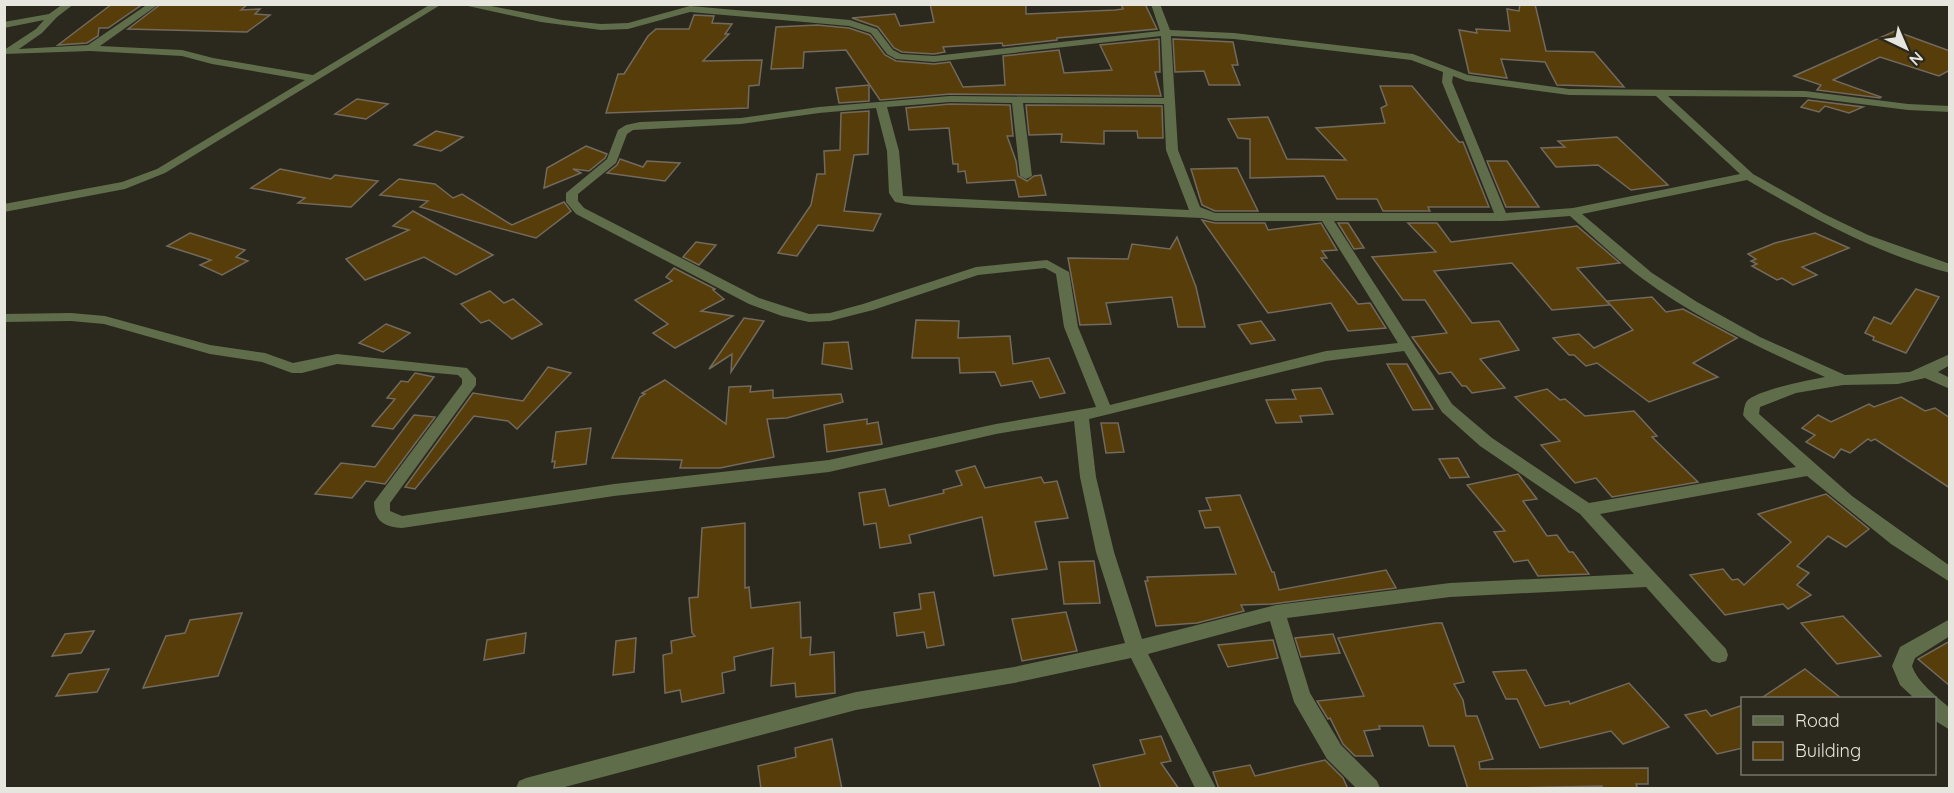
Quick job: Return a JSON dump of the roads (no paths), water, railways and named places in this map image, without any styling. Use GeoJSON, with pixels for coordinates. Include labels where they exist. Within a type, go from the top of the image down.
{"type":"FeatureCollection","features":[{"type":"Feature","properties":{"kind":"street"},"geometry":{"type":"LineString","coordinates":[[6,52],[39,31],[52,16],[70,4]]}},
{"type":"Feature","properties":{"kind":"street"},"geometry":{"type":"LineString","coordinates":[[90,48],[155,4]]}},
{"type":"Feature","properties":{"kind":"street"},"geometry":{"type":"LineString","coordinates":[[4,208],[142,180],[316,79],[438,4]]}},
{"type":"Feature","properties":{"kind":"street"},"geometry":{"type":"LineString","coordinates":[[464,4],[597,26],[638,25],[679,7],[850,23],[874,30],[890,52],[910,59],[934,59],[1166,33],[1234,36],[1413,57],[1448,72],[1489,82],[1569,92],[1805,94],[1908,107],[1950,109]]}},
{"type":"Feature","properties":{"kind":"street"},"geometry":{"type":"LineString","coordinates":[[1155,4],[1166,33],[1172,150],[1195,209],[1202,214]]}},
{"type":"Feature","properties":{"kind":"street"},"geometry":{"type":"LineString","coordinates":[[4,26],[52,16]]}},
{"type":"Feature","properties":{"kind":"street"},"geometry":{"type":"LineString","coordinates":[[6,52],[90,48],[182,52],[212,61],[316,79]]}},
{"type":"Feature","properties":{"kind":"street"},"geometry":{"type":"LineString","coordinates":[[1448,72],[1447,82],[1502,217]]}},
{"type":"Feature","properties":{"kind":"street"},"geometry":{"type":"LineString","coordinates":[[1659,93],[1749,177],[1820,217],[1864,238],[1950,269]]}},
{"type":"Feature","properties":{"kind":"street"},"geometry":{"type":"LineString","coordinates":[[1105,411],[1071,327],[1062,272],[1057,268],[1047,264],[976,271],[868,307],[830,317],[809,318],[754,301],[580,211],[572,202],[572,193],[612,161],[622,132],[630,127],[741,121],[819,110],[950,99],[1170,101]]}},
{"type":"Feature","properties":{"kind":"street"},"geometry":{"type":"LineString","coordinates":[[1017,99],[1026,176]]}},
{"type":"Feature","properties":{"kind":"street"},"geometry":{"type":"LineString","coordinates":[[880,106],[893,151],[896,194],[899,199],[912,201],[1202,214],[1215,217],[1502,217],[1573,212],[1749,177]]}},
{"type":"Feature","properties":{"kind":"street"},"geometry":{"type":"LineString","coordinates":[[1908,107],[1950,121]]}},
{"type":"Feature","properties":{"kind":"street"},"geometry":{"type":"LineString","coordinates":[[1573,212],[1647,276],[1692,305],[1755,340],[1843,380]]}},
{"type":"Feature","properties":{"kind":"street"},"geometry":{"type":"LineString","coordinates":[[1325,216],[1447,408],[1486,442],[1586,510],[1719,655]]}},
{"type":"Feature","properties":{"kind":"street"},"geometry":{"type":"LineString","coordinates":[[4,318],[71,317],[105,320],[210,349],[266,358],[292,368],[337,359],[462,371],[469,378],[469,385],[382,502],[382,514],[391,521],[402,522],[614,490],[829,466],[996,429],[1105,411],[1326,357],[1409,346]]}},
{"type":"Feature","properties":{"kind":"street"},"geometry":{"type":"LineString","coordinates":[[1950,358],[1928,374],[1909,378],[1843,380],[1766,397],[1753,404],[1751,415],[1780,444],[1909,549],[1950,575]]}},
{"type":"Feature","properties":{"kind":"street"},"geometry":{"type":"LineString","coordinates":[[1928,374],[1950,384]]}},
{"type":"Feature","properties":{"kind":"street"},"geometry":{"type":"LineString","coordinates":[[1081,415],[1088,477],[1105,552],[1136,649],[1206,789]]}},
{"type":"Feature","properties":{"kind":"street"},"geometry":{"type":"LineString","coordinates":[[1586,510],[1811,470]]}},
{"type":"Feature","properties":{"kind":"street"},"geometry":{"type":"LineString","coordinates":[[526,789],[856,701],[1014,675],[1136,649],[1276,612],[1450,590],[1649,580]]}},
{"type":"Feature","properties":{"kind":"street"},"geometry":{"type":"LineString","coordinates":[[1276,612],[1301,696],[1334,752],[1370,789]]}},
{"type":"Feature","properties":{"kind":"street"},"geometry":{"type":"LineString","coordinates":[[1924,697],[1907,679],[1902,666],[1907,653],[1945,636]]}},
{"type":"Feature","properties":{"kind":"street"},"geometry":{"type":"LineString","coordinates":[[1936,708],[1950,721]]}}]}
